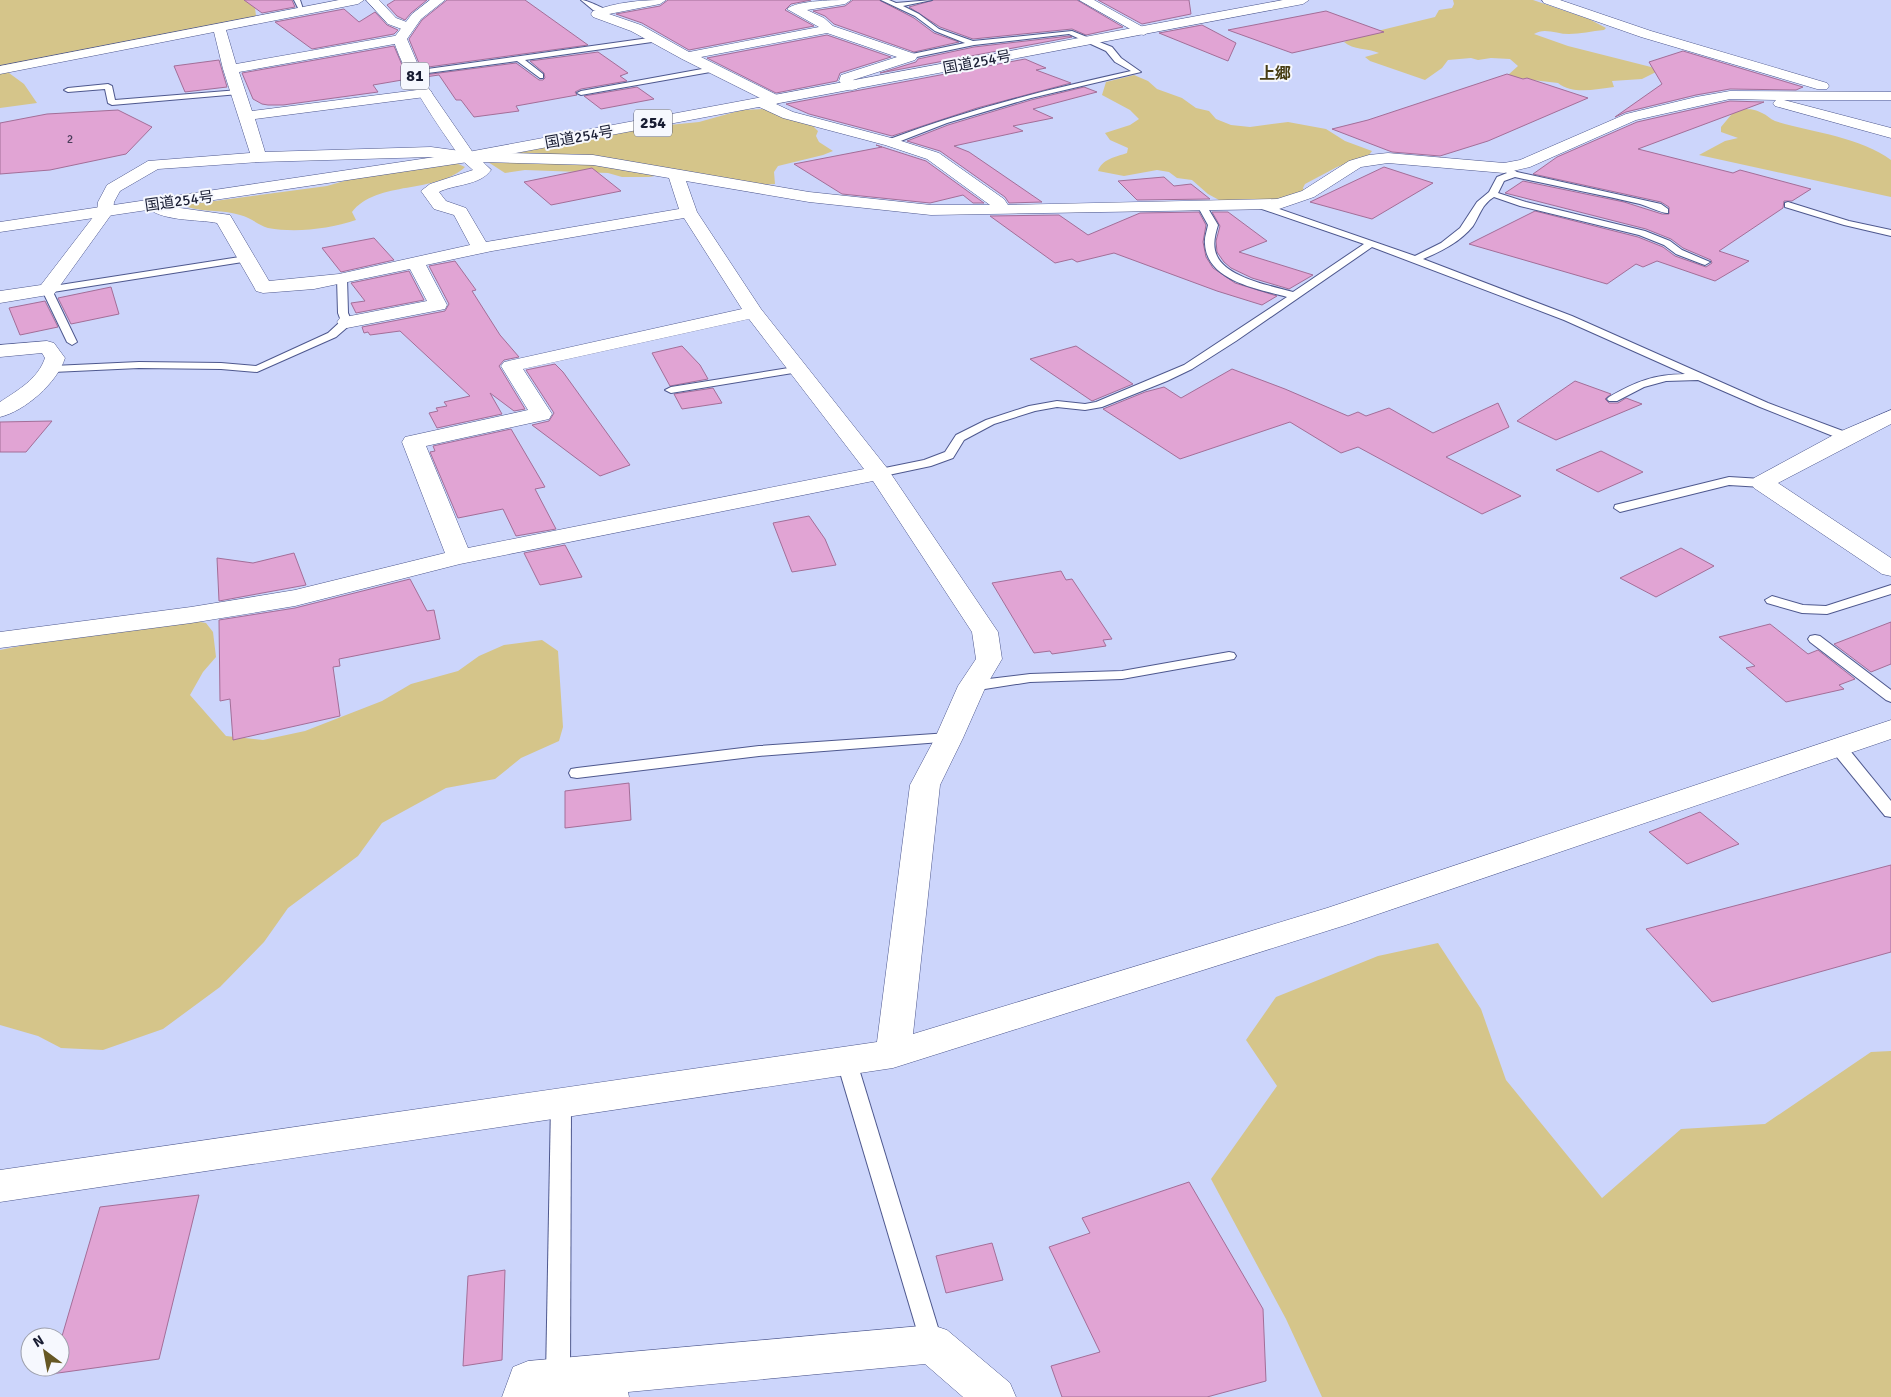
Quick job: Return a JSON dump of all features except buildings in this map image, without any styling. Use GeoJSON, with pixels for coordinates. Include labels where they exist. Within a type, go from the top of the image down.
{"type":"FeatureCollection","features":[{"type":"Feature","properties":{"kind":"main road"},"geometry":{"type":"LineString","coordinates":[[0,70],[219,28],[300,6],[358,0]]}},
{"type":"Feature","properties":{"kind":"main road"},"geometry":{"type":"LineString","coordinates":[[372,0],[404,33]]}},
{"type":"Feature","properties":{"kind":"main road"},"geometry":{"type":"LineString","coordinates":[[230,69],[404,33],[411,21],[439,0]]}},
{"type":"Feature","properties":{"kind":"main road"},"geometry":{"type":"LineString","coordinates":[[660,0],[597,14],[624,23],[713,69],[788,115],[890,142],[933,156],[998,203],[1003,210]]}},
{"type":"Feature","properties":{"kind":"main road"},"geometry":{"type":"LineString","coordinates":[[828,30],[820,21],[793,9],[845,0]]}},
{"type":"Feature","properties":{"kind":"main road"},"geometry":{"type":"LineString","coordinates":[[1086,0],[1144,31]]}},
{"type":"Feature","properties":{"kind":"main road","name":"国道254号"},"geometry":{"type":"LineString","coordinates":[[0,227],[468,157],[769,102],[1303,0]]}},
{"type":"Feature","properties":{"kind":"main road"},"geometry":{"type":"LineString","coordinates":[[1548,0],[1646,34],[1849,95],[1891,104]]}},
{"type":"Feature","properties":{"kind":"main road"},"geometry":{"type":"LineString","coordinates":[[219,28],[230,69],[248,116],[259,157]]}},
{"type":"Feature","properties":{"kind":"main road"},"geometry":{"type":"LineString","coordinates":[[687,56],[828,30],[910,57]]}},
{"type":"Feature","properties":{"kind":"main road","name":"81"},"geometry":{"type":"LineString","coordinates":[[404,33],[405,58],[425,93],[468,157]]}},
{"type":"Feature","properties":{"kind":"main road"},"geometry":{"type":"LineString","coordinates":[[852,86],[846,81],[846,78],[910,57]]}},
{"type":"Feature","properties":{"kind":"main road"},"geometry":{"type":"LineString","coordinates":[[248,116],[425,93]]}},
{"type":"Feature","properties":{"kind":"main road"},"geometry":{"type":"LineString","coordinates":[[1754,94],[1799,110],[1891,133]]}},
{"type":"Feature","properties":{"kind":"main road"},"geometry":{"type":"LineString","coordinates":[[0,297],[47,290],[105,212],[106,202],[113,188],[154,164],[259,157],[431,152],[468,157],[593,160],[676,176],[810,197],[931,210],[1260,205],[1279,204],[1308,194],[1355,164],[1369,160],[1388,158],[1509,171],[1631,118],[1704,99],[1754,94],[1891,96]]}},
{"type":"Feature","properties":{"kind":"main road"},"geometry":{"type":"LineString","coordinates":[[468,157],[483,170],[474,177],[438,184],[429,191],[440,205],[460,212],[481,248]]}},
{"type":"Feature","properties":{"kind":"main road"},"geometry":{"type":"LineString","coordinates":[[676,176],[689,212],[754,312],[879,473],[985,632],[989,659],[972,686],[926,784],[893,1054]]}},
{"type":"Feature","properties":{"kind":"main road"},"geometry":{"type":"LineString","coordinates":[[154,205],[163,212],[210,215],[224,220],[263,287],[288,287],[342,278],[481,248],[689,212]]}},
{"type":"Feature","properties":{"kind":"main road"},"geometry":{"type":"LineString","coordinates":[[347,322],[438,306],[415,262]]}},
{"type":"Feature","properties":{"kind":"main road"},"geometry":{"type":"LineString","coordinates":[[459,557],[413,442],[541,414],[511,366],[754,312]]}},
{"type":"Feature","properties":{"kind":"main road"},"geometry":{"type":"LineString","coordinates":[[0,351],[47,347],[55,358],[53,369],[32,389],[0,410]]}},
{"type":"Feature","properties":{"kind":"main road"},"geometry":{"type":"LineString","coordinates":[[1891,416],[1847,437],[1762,483],[1891,569]]}},
{"type":"Feature","properties":{"kind":"main road"},"geometry":{"type":"LineString","coordinates":[[0,640],[192,615],[295,598],[459,557],[879,473]]}},
{"type":"Feature","properties":{"kind":"main road"},"geometry":{"type":"LineString","coordinates":[[0,1186],[846,1059],[893,1054],[1338,916],[1891,728]]}},
{"type":"Feature","properties":{"kind":"main road"},"geometry":{"type":"LineString","coordinates":[[541,1388],[606,1385],[932,1344],[995,1397]]}},
{"type":"Feature","properties":{"kind":"lane"},"geometry":{"type":"LineString","coordinates":[[584,0],[595,9],[604,11]]}},
{"type":"Feature","properties":{"kind":"lane"},"geometry":{"type":"LineString","coordinates":[[884,0],[917,15],[937,30],[974,43]]}},
{"type":"Feature","properties":{"kind":"lane"},"geometry":{"type":"LineString","coordinates":[[896,6],[930,0]]}},
{"type":"Feature","properties":{"kind":"lane"},"geometry":{"type":"LineString","coordinates":[[890,142],[944,121],[1029,96],[1137,72],[1118,60],[1109,49],[1070,32],[974,43],[910,57]]}},
{"type":"Feature","properties":{"kind":"lane"},"geometry":{"type":"LineString","coordinates":[[413,73],[656,39]]}},
{"type":"Feature","properties":{"kind":"lane"},"geometry":{"type":"LineString","coordinates":[[518,58],[540,76]]}},
{"type":"Feature","properties":{"kind":"lane"},"geometry":{"type":"LineString","coordinates":[[582,93],[713,69]]}},
{"type":"Feature","properties":{"kind":"lane"},"geometry":{"type":"LineString","coordinates":[[68,90],[108,86],[112,102],[239,92]]}},
{"type":"Feature","properties":{"kind":"lane"},"geometry":{"type":"LineString","coordinates":[[1415,258],[1449,243],[1469,224],[1483,199],[1493,194],[1500,179],[1509,171],[1658,206],[1665,211]]}},
{"type":"Feature","properties":{"kind":"lane"},"geometry":{"type":"LineString","coordinates":[[1493,194],[1523,204],[1642,233],[1667,243],[1679,252],[1705,262]]}},
{"type":"Feature","properties":{"kind":"lane"},"geometry":{"type":"LineString","coordinates":[[1260,205],[1415,258],[1568,318],[1764,405],[1847,437]]}},
{"type":"Feature","properties":{"kind":"lane"},"geometry":{"type":"LineString","coordinates":[[1788,205],[1847,223],[1891,233]]}},
{"type":"Feature","properties":{"kind":"lane"},"geometry":{"type":"LineString","coordinates":[[1203,207],[1213,225],[1208,237],[1210,252],[1217,265],[1232,277],[1295,296]]}},
{"type":"Feature","properties":{"kind":"lane"},"geometry":{"type":"LineString","coordinates":[[879,473],[927,463],[949,455],[960,438],[990,422],[1033,408],[1057,404],[1085,407],[1098,404],[1163,379],[1188,367],[1232,339],[1372,243]]}},
{"type":"Feature","properties":{"kind":"lane"},"geometry":{"type":"LineString","coordinates":[[72,342],[47,290],[246,259]]}},
{"type":"Feature","properties":{"kind":"lane"},"geometry":{"type":"LineString","coordinates":[[53,369],[139,365],[221,366],[257,369],[332,336],[347,322],[343,312],[342,278]]}},
{"type":"Feature","properties":{"kind":"lane"},"geometry":{"type":"LineString","coordinates":[[671,390],[800,370]]}},
{"type":"Feature","properties":{"kind":"lane"},"geometry":{"type":"LineString","coordinates":[[1613,399],[1640,384],[1666,378],[1698,376]]}},
{"type":"Feature","properties":{"kind":"lane"},"geometry":{"type":"LineString","coordinates":[[1620,508],[1729,481],[1762,483]]}},
{"type":"Feature","properties":{"kind":"lane"},"geometry":{"type":"LineString","coordinates":[[1772,600],[1802,609],[1827,610],[1891,589]]}},
{"type":"Feature","properties":{"kind":"lane"},"geometry":{"type":"LineString","coordinates":[[1815,639],[1891,697]]}},
{"type":"Feature","properties":{"kind":"lane"},"geometry":{"type":"LineString","coordinates":[[972,686],[1030,678],[1122,675],[1229,656]]}},
{"type":"Feature","properties":{"kind":"lane"},"geometry":{"type":"LineString","coordinates":[[578,773],[759,751],[949,738]]}},
{"type":"Feature","properties":{"kind":"lane"},"geometry":{"type":"LineString","coordinates":[[1837,746],[1891,812]]}},
{"type":"Feature","properties":{"kind":"lane"},"geometry":{"type":"LineString","coordinates":[[846,1059],[932,1344]]}},
{"type":"Feature","properties":{"kind":"lane"},"geometry":{"type":"LineString","coordinates":[[541,1388],[561,1103]]}},
{"type":"Feature","properties":{"kind":"shaded area"},"geometry":{"type":"Polygon","coordinates":[[[0,0],[254,0],[256,16],[233,23],[11,65],[9,73],[24,84],[37,103],[0,108],[0,0]]]}},
{"type":"Feature","properties":{"kind":"shaded area"},"geometry":{"type":"Polygon","coordinates":[[[1453,0],[1533,0],[1589,19],[1606,28],[1604,30],[1577,34],[1542,31],[1534,34],[1568,46],[1651,67],[1658,71],[1642,79],[1612,81],[1614,87],[1578,90],[1564,87],[1558,83],[1516,78],[1508,75],[1518,66],[1510,59],[1491,58],[1478,60],[1471,58],[1448,60],[1442,68],[1425,80],[1370,61],[1365,57],[1379,53],[1348,45],[1344,42],[1365,34],[1435,17],[1439,10],[1452,8],[1453,0]]]}},
{"type":"Feature","properties":{"kind":"shaded area"},"geometry":{"type":"Polygon","coordinates":[[[1134,75],[1148,81],[1157,89],[1182,98],[1196,108],[1209,111],[1216,119],[1231,125],[1250,127],[1288,122],[1326,129],[1345,141],[1372,151],[1369,155],[1337,167],[1305,184],[1303,188],[1306,197],[1256,202],[1219,200],[1208,194],[1192,180],[1177,178],[1169,172],[1157,170],[1124,176],[1098,171],[1106,161],[1127,153],[1128,148],[1110,140],[1105,133],[1130,125],[1139,119],[1130,110],[1102,95],[1106,82],[1134,75]]]}},
{"type":"Feature","properties":{"kind":"shaded area"},"geometry":{"type":"Polygon","coordinates":[[[765,109],[811,124],[818,131],[816,136],[819,142],[833,151],[778,166],[774,172],[775,184],[759,185],[686,171],[649,177],[622,177],[608,173],[525,170],[505,173],[488,162],[511,154],[617,133],[699,122],[742,110],[765,109]]]}},
{"type":"Feature","properties":{"kind":"shaded area"},"geometry":{"type":"Polygon","coordinates":[[[1736,109],[1756,110],[1775,121],[1851,140],[1879,152],[1891,160],[1891,197],[1699,155],[1725,141],[1738,138],[1721,132],[1721,127],[1736,109]]]}},
{"type":"Feature","properties":{"kind":"shaded area"},"geometry":{"type":"Polygon","coordinates":[[[456,163],[465,167],[439,181],[376,195],[363,202],[352,212],[356,220],[324,228],[290,230],[268,228],[247,217],[234,213],[187,207],[192,204],[327,186],[351,179],[456,163]]]}},
{"type":"Feature","properties":{"kind":"shaded area"},"geometry":{"type":"Polygon","coordinates":[[[189,620],[206,623],[213,632],[216,657],[203,672],[190,695],[226,736],[263,740],[305,731],[382,701],[411,684],[458,671],[479,656],[504,645],[542,640],[558,651],[563,727],[559,741],[521,758],[495,779],[446,788],[382,823],[358,856],[288,908],[264,942],[220,987],[163,1029],[103,1050],[61,1048],[38,1036],[0,1025],[0,650],[189,620]]]}},
{"type":"Feature","properties":{"kind":"shaded area"},"geometry":{"type":"Polygon","coordinates":[[[1438,943],[1481,1009],[1506,1080],[1602,1198],[1681,1129],[1765,1124],[1871,1052],[1891,1051],[1891,1397],[1322,1397],[1286,1319],[1211,1179],[1277,1086],[1246,1040],[1276,997],[1378,956],[1438,943]]]}},
{"type":"Feature","properties":{"kind":"district","name":"上郷"},"geometry":{"type":"Point","coordinates":[1275,74]}}]}
